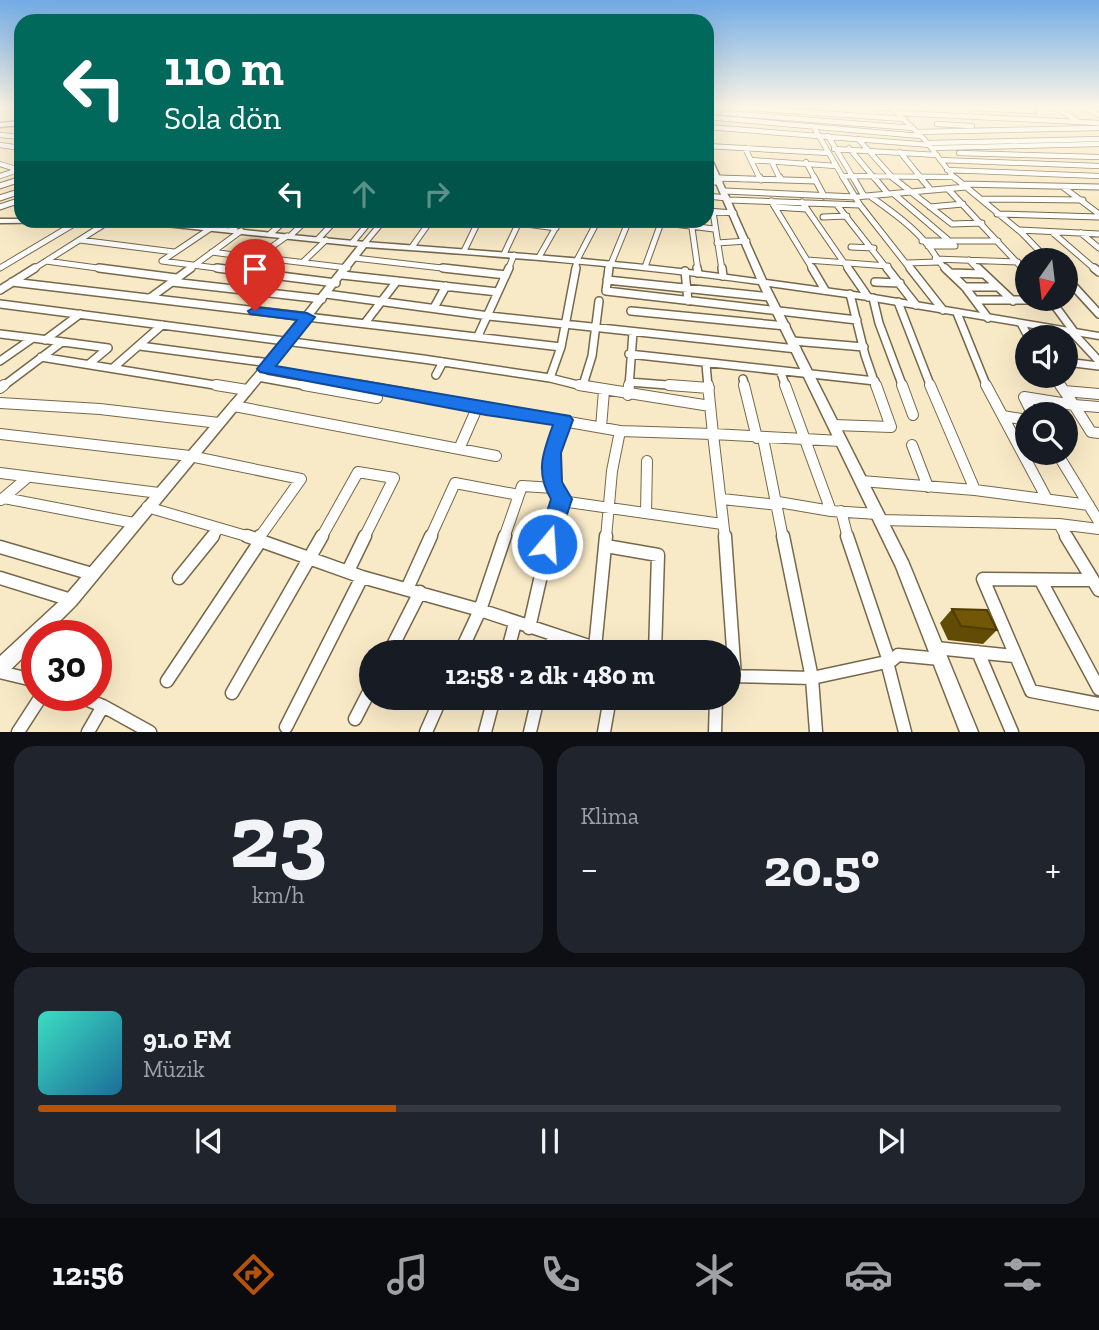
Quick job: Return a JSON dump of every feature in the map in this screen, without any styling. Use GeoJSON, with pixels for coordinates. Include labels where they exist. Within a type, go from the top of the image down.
{"type":"FeatureCollection","features":[{"type":"Feature","properties":{"kind":"main road"},"geometry":{"type":"LineString","coordinates":[[714,172],[747,241],[762,281],[903,566],[969,732]]}},
{"type":"Feature","properties":{"kind":"main road"},"geometry":{"type":"LineString","coordinates":[[223,228],[358,244],[509,254],[685,271],[870,297],[1028,325]]}},
{"type":"Feature","properties":{"kind":"main road"},"geometry":{"type":"LineString","coordinates":[[0,670],[71,600],[345,271],[358,244]]}},
{"type":"Feature","properties":{"kind":"main road"},"geometry":{"type":"LineString","coordinates":[[1078,333],[1099,336]]}},
{"type":"Feature","properties":{"kind":"street"},"geometry":{"type":"LineString","coordinates":[[714,144],[810,147],[807,142]]}},
{"type":"Feature","properties":{"kind":"street"},"geometry":{"type":"LineString","coordinates":[[823,142],[846,176],[860,205],[943,310]]}},
{"type":"Feature","properties":{"kind":"street"},"geometry":{"type":"LineString","coordinates":[[829,142],[836,166],[867,196],[894,213],[925,244],[936,260],[965,287],[988,318]]}},
{"type":"Feature","properties":{"kind":"street"},"geometry":{"type":"LineString","coordinates":[[845,142],[869,176],[947,239]]}},
{"type":"Feature","properties":{"kind":"street"},"geometry":{"type":"LineString","coordinates":[[861,142],[866,151],[892,176],[952,224],[982,223]]}},
{"type":"Feature","properties":{"kind":"street"},"geometry":{"type":"LineString","coordinates":[[872,142],[879,151]]}},
{"type":"Feature","properties":{"kind":"street"},"geometry":{"type":"LineString","coordinates":[[893,142],[917,176],[931,190]]}},
{"type":"Feature","properties":{"kind":"street"},"geometry":{"type":"LineString","coordinates":[[894,142],[933,151],[1061,165],[1099,166]]}},
{"type":"Feature","properties":{"kind":"street"},"geometry":{"type":"LineString","coordinates":[[926,142],[958,184],[981,199],[1036,248]]}},
{"type":"Feature","properties":{"kind":"street"},"geometry":{"type":"LineString","coordinates":[[933,151],[1009,142]]}},
{"type":"Feature","properties":{"kind":"street"},"geometry":{"type":"LineString","coordinates":[[1032,142],[1056,156]]}},
{"type":"Feature","properties":{"kind":"street"},"geometry":{"type":"LineString","coordinates":[[714,145],[801,152],[850,150],[901,153],[1099,144]]}},
{"type":"Feature","properties":{"kind":"street"},"geometry":{"type":"LineString","coordinates":[[745,148],[761,180]]}},
{"type":"Feature","properties":{"kind":"street"},"geometry":{"type":"LineString","coordinates":[[1006,148],[1017,155]]}},
{"type":"Feature","properties":{"kind":"street"},"geometry":{"type":"LineString","coordinates":[[933,151],[1099,157]]}},
{"type":"Feature","properties":{"kind":"street"},"geometry":{"type":"LineString","coordinates":[[801,152],[824,196]]}},
{"type":"Feature","properties":{"kind":"street"},"geometry":{"type":"LineString","coordinates":[[1048,156],[1091,187]]}},
{"type":"Feature","properties":{"kind":"street"},"geometry":{"type":"LineString","coordinates":[[751,160],[836,166]]}},
{"type":"Feature","properties":{"kind":"street"},"geometry":{"type":"LineString","coordinates":[[772,162],[781,180]]}},
{"type":"Feature","properties":{"kind":"street"},"geometry":{"type":"LineString","coordinates":[[947,170],[1099,176]]}},
{"type":"Feature","properties":{"kind":"street"},"geometry":{"type":"LineString","coordinates":[[846,176],[953,177]]}},
{"type":"Feature","properties":{"kind":"street"},"geometry":{"type":"LineString","coordinates":[[721,189],[761,180],[816,181]]}},
{"type":"Feature","properties":{"kind":"street"},"geometry":{"type":"LineString","coordinates":[[958,184],[1099,187]]}},
{"type":"Feature","properties":{"kind":"street"},"geometry":{"type":"LineString","coordinates":[[721,189],[855,197],[966,187]]}},
{"type":"Feature","properties":{"kind":"street"},"geometry":{"type":"LineString","coordinates":[[1063,187],[1084,202]]}},
{"type":"Feature","properties":{"kind":"street"},"geometry":{"type":"LineString","coordinates":[[721,189],[773,204],[860,205]]}},
{"type":"Feature","properties":{"kind":"street"},"geometry":{"type":"LineString","coordinates":[[948,189],[1015,259]]}},
{"type":"Feature","properties":{"kind":"street"},"geometry":{"type":"LineString","coordinates":[[981,199],[1084,202],[1097,206],[1099,216],[996,214]]}},
{"type":"Feature","properties":{"kind":"street"},"geometry":{"type":"LineString","coordinates":[[773,204],[825,290]]}},
{"type":"Feature","properties":{"kind":"street"},"geometry":{"type":"LineString","coordinates":[[930,207],[963,204]]}},
{"type":"Feature","properties":{"kind":"street"},"geometry":{"type":"LineString","coordinates":[[837,205],[874,248],[916,305]]}},
{"type":"Feature","properties":{"kind":"street"},"geometry":{"type":"LineString","coordinates":[[804,206],[870,297],[913,415]]}},
{"type":"Feature","properties":{"kind":"street"},"geometry":{"type":"LineString","coordinates":[[714,212],[734,213]]}},
{"type":"Feature","properties":{"kind":"street"},"geometry":{"type":"LineString","coordinates":[[823,216],[847,216]]}},
{"type":"Feature","properties":{"kind":"street"},"geometry":{"type":"LineString","coordinates":[[0,268],[67,228]]}},
{"type":"Feature","properties":{"kind":"street"},"geometry":{"type":"LineString","coordinates":[[0,290],[99,228]]}},
{"type":"Feature","properties":{"kind":"street"},"geometry":{"type":"LineString","coordinates":[[201,228],[162,261],[261,275],[345,271],[506,275]]}},
{"type":"Feature","properties":{"kind":"street"},"geometry":{"type":"LineString","coordinates":[[270,234],[277,228]]}},
{"type":"Feature","properties":{"kind":"street"},"geometry":{"type":"LineString","coordinates":[[212,252],[256,258],[298,228]]}},
{"type":"Feature","properties":{"kind":"street"},"geometry":{"type":"LineString","coordinates":[[303,262],[330,228]]}},
{"type":"Feature","properties":{"kind":"street"},"geometry":{"type":"LineString","coordinates":[[358,244],[367,228]]}},
{"type":"Feature","properties":{"kind":"street"},"geometry":{"type":"LineString","coordinates":[[358,244],[375,228]]}},
{"type":"Feature","properties":{"kind":"street"},"geometry":{"type":"LineString","coordinates":[[412,247],[425,228]]}},
{"type":"Feature","properties":{"kind":"street"},"geometry":{"type":"LineString","coordinates":[[464,251],[476,228]]}},
{"type":"Feature","properties":{"kind":"street"},"geometry":{"type":"LineString","coordinates":[[478,336],[506,275],[509,254],[518,228]]}},
{"type":"Feature","properties":{"kind":"street"},"geometry":{"type":"LineString","coordinates":[[539,257],[556,228]]}},
{"type":"Feature","properties":{"kind":"street"},"geometry":{"type":"LineString","coordinates":[[550,378],[561,347],[563,324],[577,260],[594,228]]}},
{"type":"Feature","properties":{"kind":"street"},"geometry":{"type":"LineString","coordinates":[[626,228],[610,264],[606,291],[857,320]]}},
{"type":"Feature","properties":{"kind":"street"},"geometry":{"type":"LineString","coordinates":[[645,267],[660,228]]}},
{"type":"Feature","properties":{"kind":"street"},"geometry":{"type":"LineString","coordinates":[[698,273],[691,228],[714,229],[723,276]]}},
{"type":"Feature","properties":{"kind":"street"},"geometry":{"type":"LineString","coordinates":[[150,298],[212,252],[236,230]]}},
{"type":"Feature","properties":{"kind":"street"},"geometry":{"type":"LineString","coordinates":[[1017,230],[1099,234]]}},
{"type":"Feature","properties":{"kind":"street"},"geometry":{"type":"LineString","coordinates":[[1052,232],[1098,270]]}},
{"type":"Feature","properties":{"kind":"street"},"geometry":{"type":"LineString","coordinates":[[1081,233],[1099,248]]}},
{"type":"Feature","properties":{"kind":"street"},"geometry":{"type":"LineString","coordinates":[[925,244],[947,239],[998,241]]}},
{"type":"Feature","properties":{"kind":"street"},"geometry":{"type":"LineString","coordinates":[[80,240],[174,252]]}},
{"type":"Feature","properties":{"kind":"street"},"geometry":{"type":"LineString","coordinates":[[717,243],[747,241]]}},
{"type":"Feature","properties":{"kind":"street"},"geometry":{"type":"LineString","coordinates":[[925,244],[955,246]]}},
{"type":"Feature","properties":{"kind":"street"},"geometry":{"type":"LineString","coordinates":[[851,247],[874,248]]}},
{"type":"Feature","properties":{"kind":"street"},"geometry":{"type":"LineString","coordinates":[[273,259],[303,262],[397,281],[498,292]]}},
{"type":"Feature","properties":{"kind":"street"},"geometry":{"type":"LineString","coordinates":[[907,263],[936,260],[1015,262]]}},
{"type":"Feature","properties":{"kind":"street"},"geometry":{"type":"LineString","coordinates":[[968,260],[1013,301]]}},
{"type":"Feature","properties":{"kind":"street"},"geometry":{"type":"LineString","coordinates":[[46,261],[244,290],[382,300],[489,316],[632,332],[795,345],[864,347]]}},
{"type":"Feature","properties":{"kind":"street"},"geometry":{"type":"LineString","coordinates":[[807,261],[888,266]]}},
{"type":"Feature","properties":{"kind":"street"},"geometry":{"type":"LineString","coordinates":[[685,271],[688,300]]}},
{"type":"Feature","properties":{"kind":"street"},"geometry":{"type":"LineString","coordinates":[[950,273],[983,274]]}},
{"type":"Feature","properties":{"kind":"street"},"geometry":{"type":"LineString","coordinates":[[244,290],[261,275]]}},
{"type":"Feature","properties":{"kind":"street"},"geometry":{"type":"LineString","coordinates":[[607,280],[770,297]]}},
{"type":"Feature","properties":{"kind":"street"},"geometry":{"type":"LineString","coordinates":[[365,323],[397,281]]}},
{"type":"Feature","properties":{"kind":"street"},"geometry":{"type":"LineString","coordinates":[[12,282],[561,347]]}},
{"type":"Feature","properties":{"kind":"street"},"geometry":{"type":"LineString","coordinates":[[875,282],[901,283]]}},
{"type":"Feature","properties":{"kind":"street"},"geometry":{"type":"LineString","coordinates":[[435,306],[446,286]]}},
{"type":"Feature","properties":{"kind":"street"},"geometry":{"type":"LineString","coordinates":[[965,287],[997,287]]}},
{"type":"Feature","properties":{"kind":"street"},"geometry":{"type":"LineString","coordinates":[[1078,291],[1099,314]]}},
{"type":"Feature","properties":{"kind":"street"},"geometry":{"type":"LineString","coordinates":[[834,425],[891,427],[864,347],[850,294]]}},
{"type":"Feature","properties":{"kind":"street"},"geometry":{"type":"LineString","coordinates":[[976,300],[1013,301]]}},
{"type":"Feature","properties":{"kind":"street"},"geometry":{"type":"LineString","coordinates":[[583,385],[592,356],[599,301]]}},
{"type":"Feature","properties":{"kind":"street"},"geometry":{"type":"LineString","coordinates":[[898,302],[938,406],[975,489]]}},
{"type":"Feature","properties":{"kind":"street"},"geometry":{"type":"LineString","coordinates":[[0,304],[443,362],[550,378],[628,395],[710,406]]}},
{"type":"Feature","properties":{"kind":"street"},"geometry":{"type":"LineString","coordinates":[[631,311],[786,326]]}},
{"type":"Feature","properties":{"kind":"street"},"geometry":{"type":"LineString","coordinates":[[957,313],[970,348],[1047,499]]}},
{"type":"Feature","properties":{"kind":"street"},"geometry":{"type":"LineString","coordinates":[[45,340],[80,314]]}},
{"type":"Feature","properties":{"kind":"street"},"geometry":{"type":"LineString","coordinates":[[113,368],[162,325]]}},
{"type":"Feature","properties":{"kind":"street"},"geometry":{"type":"LineString","coordinates":[[628,395],[632,332]]}},
{"type":"Feature","properties":{"kind":"street"},"geometry":{"type":"LineString","coordinates":[[0,334],[108,348],[89,364]]}},
{"type":"Feature","properties":{"kind":"street"},"geometry":{"type":"LineString","coordinates":[[1078,337],[1099,363]]}},
{"type":"Feature","properties":{"kind":"street"},"geometry":{"type":"LineString","coordinates":[[0,361],[33,338]]}},
{"type":"Feature","properties":{"kind":"street"},"geometry":{"type":"LineString","coordinates":[[0,388],[62,342]]}},
{"type":"Feature","properties":{"kind":"street"},"geometry":{"type":"LineString","coordinates":[[140,345],[264,370],[620,431],[841,441]]}},
{"type":"Feature","properties":{"kind":"street"},"geometry":{"type":"LineString","coordinates":[[629,354],[781,373],[875,381]]}},
{"type":"Feature","properties":{"kind":"street"},"geometry":{"type":"LineString","coordinates":[[41,357],[247,390]]}},
{"type":"Feature","properties":{"kind":"street"},"geometry":{"type":"LineString","coordinates":[[436,375],[443,362]]}},
{"type":"Feature","properties":{"kind":"street"},"geometry":{"type":"LineString","coordinates":[[1078,362],[1099,363]]}},
{"type":"Feature","properties":{"kind":"street"},"geometry":{"type":"LineString","coordinates":[[706,364],[722,499],[730,640]]}},
{"type":"Feature","properties":{"kind":"street"},"geometry":{"type":"LineString","coordinates":[[264,370],[376,398]]}},
{"type":"Feature","properties":{"kind":"street"},"geometry":{"type":"LineString","coordinates":[[781,373],[858,574],[888,662],[905,732]]}},
{"type":"Feature","properties":{"kind":"street"},"geometry":{"type":"LineString","coordinates":[[743,379],[778,503],[812,678],[816,732]]}},
{"type":"Feature","properties":{"kind":"street"},"geometry":{"type":"LineString","coordinates":[[629,382],[709,388]]}},
{"type":"Feature","properties":{"kind":"street"},"geometry":{"type":"LineString","coordinates":[[1062,388],[1072,402]]}},
{"type":"Feature","properties":{"kind":"street"},"geometry":{"type":"LineString","coordinates":[[601,427],[604,391]]}},
{"type":"Feature","properties":{"kind":"street"},"geometry":{"type":"LineString","coordinates":[[1064,391],[1099,394]]}},
{"type":"Feature","properties":{"kind":"street"},"geometry":{"type":"LineString","coordinates":[[1027,402],[1024,397],[1055,402]]}},
{"type":"Feature","properties":{"kind":"street"},"geometry":{"type":"LineString","coordinates":[[0,403],[100,409],[219,423]]}},
{"type":"Feature","properties":{"kind":"street"},"geometry":{"type":"LineString","coordinates":[[1078,405],[1099,407]]}},
{"type":"Feature","properties":{"kind":"street"},"geometry":{"type":"LineString","coordinates":[[234,406],[496,456]]}},
{"type":"Feature","properties":{"kind":"street"},"geometry":{"type":"LineString","coordinates":[[459,449],[477,408]]}},
{"type":"Feature","properties":{"kind":"street"},"geometry":{"type":"LineString","coordinates":[[1078,411],[1091,432],[1099,433]]}},
{"type":"Feature","properties":{"kind":"street"},"geometry":{"type":"LineString","coordinates":[[1003,416],[1015,418]]}},
{"type":"Feature","properties":{"kind":"street"},"geometry":{"type":"LineString","coordinates":[[529,628],[547,544],[561,501],[561,496],[554,488],[552,453],[564,420]]}},
{"type":"Feature","properties":{"kind":"street"},"geometry":{"type":"LineString","coordinates":[[596,640],[614,454],[620,431]]}},
{"type":"Feature","properties":{"kind":"street"},"geometry":{"type":"LineString","coordinates":[[0,434],[190,456],[301,479],[167,681]]}},
{"type":"Feature","properties":{"kind":"street"},"geometry":{"type":"LineString","coordinates":[[912,445],[928,486]]}},
{"type":"Feature","properties":{"kind":"street"},"geometry":{"type":"LineString","coordinates":[[646,513],[648,461]]}},
{"type":"Feature","properties":{"kind":"street"},"geometry":{"type":"LineString","coordinates":[[1064,465],[1099,522]]}},
{"type":"Feature","properties":{"kind":"street"},"geometry":{"type":"LineString","coordinates":[[232,693],[358,472],[394,478],[348,571]]}},
{"type":"Feature","properties":{"kind":"street"},"geometry":{"type":"LineString","coordinates":[[0,473],[159,494]]}},
{"type":"Feature","properties":{"kind":"street"},"geometry":{"type":"LineString","coordinates":[[2,500],[28,477]]}},
{"type":"Feature","properties":{"kind":"street"},"geometry":{"type":"LineString","coordinates":[[861,481],[975,489],[1089,505]]}},
{"type":"Feature","properties":{"kind":"street"},"geometry":{"type":"LineString","coordinates":[[394,640],[454,483],[519,495]]}},
{"type":"Feature","properties":{"kind":"street"},"geometry":{"type":"LineString","coordinates":[[466,640],[480,610],[522,486],[554,488]]}},
{"type":"Feature","properties":{"kind":"street"},"geometry":{"type":"LineString","coordinates":[[722,499],[778,503],[879,517],[1059,524],[1099,529]]}},
{"type":"Feature","properties":{"kind":"street"},"geometry":{"type":"LineString","coordinates":[[2,500],[134,523]]}},
{"type":"Feature","properties":{"kind":"street"},"geometry":{"type":"LineString","coordinates":[[561,501],[722,524]]}},
{"type":"Feature","properties":{"kind":"street"},"geometry":{"type":"LineString","coordinates":[[147,507],[259,540],[362,577],[480,610],[570,640]]}},
{"type":"Feature","properties":{"kind":"street"},"geometry":{"type":"LineString","coordinates":[[1059,524],[1099,590]]}},
{"type":"Feature","properties":{"kind":"street"},"geometry":{"type":"LineString","coordinates":[[179,578],[219,528]]}},
{"type":"Feature","properties":{"kind":"street"},"geometry":{"type":"LineString","coordinates":[[0,547],[92,574]]}},
{"type":"Feature","properties":{"kind":"street"},"geometry":{"type":"LineString","coordinates":[[606,547],[658,555],[655,640]]}},
{"type":"Feature","properties":{"kind":"street"},"geometry":{"type":"LineString","coordinates":[[286,727],[362,577]]}},
{"type":"Feature","properties":{"kind":"street"},"geometry":{"type":"LineString","coordinates":[[0,578],[71,600]]}},
{"type":"Feature","properties":{"kind":"street"},"geometry":{"type":"LineString","coordinates":[[1091,580],[983,579],[1031,691],[1099,704]]}},
{"type":"Feature","properties":{"kind":"street"},"geometry":{"type":"LineString","coordinates":[[1041,580],[1099,689]]}},
{"type":"Feature","properties":{"kind":"street"},"geometry":{"type":"LineString","coordinates":[[510,640],[515,623]]}},
{"type":"Feature","properties":{"kind":"street"},"geometry":{"type":"LineString","coordinates":[[553,640],[554,635]]}},
{"type":"Feature","properties":{"kind":"street"},"geometry":{"type":"LineString","coordinates":[[741,676],[812,678],[888,662],[898,655],[978,652],[1014,656]]}},
{"type":"Feature","properties":{"kind":"street"},"geometry":{"type":"LineString","coordinates":[[978,652],[1012,732]]}},
{"type":"Feature","properties":{"kind":"street"},"geometry":{"type":"LineString","coordinates":[[0,670],[21,676]]}},
{"type":"Feature","properties":{"kind":"street"},"geometry":{"type":"LineString","coordinates":[[355,719],[360,710]]}},
{"type":"Feature","properties":{"kind":"street"},"geometry":{"type":"LineString","coordinates":[[426,732],[436,710]]}},
{"type":"Feature","properties":{"kind":"street"},"geometry":{"type":"LineString","coordinates":[[485,732],[491,710]]}},
{"type":"Feature","properties":{"kind":"street"},"geometry":{"type":"LineString","coordinates":[[530,732],[535,710]]}},
{"type":"Feature","properties":{"kind":"street"},"geometry":{"type":"LineString","coordinates":[[604,732],[608,710]]}},
{"type":"Feature","properties":{"kind":"street"},"geometry":{"type":"LineString","coordinates":[[715,732],[716,710]]}},
{"type":"Feature","properties":{"kind":"street"},"geometry":{"type":"LineString","coordinates":[[18,732],[32,711]]}},
{"type":"Feature","properties":{"kind":"street"},"geometry":{"type":"LineString","coordinates":[[88,732],[100,711]]}},
{"type":"Feature","properties":{"kind":"street"},"geometry":{"type":"LineString","coordinates":[[112,711],[150,732]]}},
{"type":"Feature","properties":{"kind":"building"},"geometry":{"type":"Polygon","coordinates":[[[952,609],[987,610],[997,630],[961,626],[952,609]]]}},
{"type":"Feature","properties":{"kind":"route"},"geometry":{"type":"LineString","coordinates":[[255,311],[307,317],[265,369],[486,409],[564,420],[552,453],[552,484],[562,499],[547,544]]}}]}
